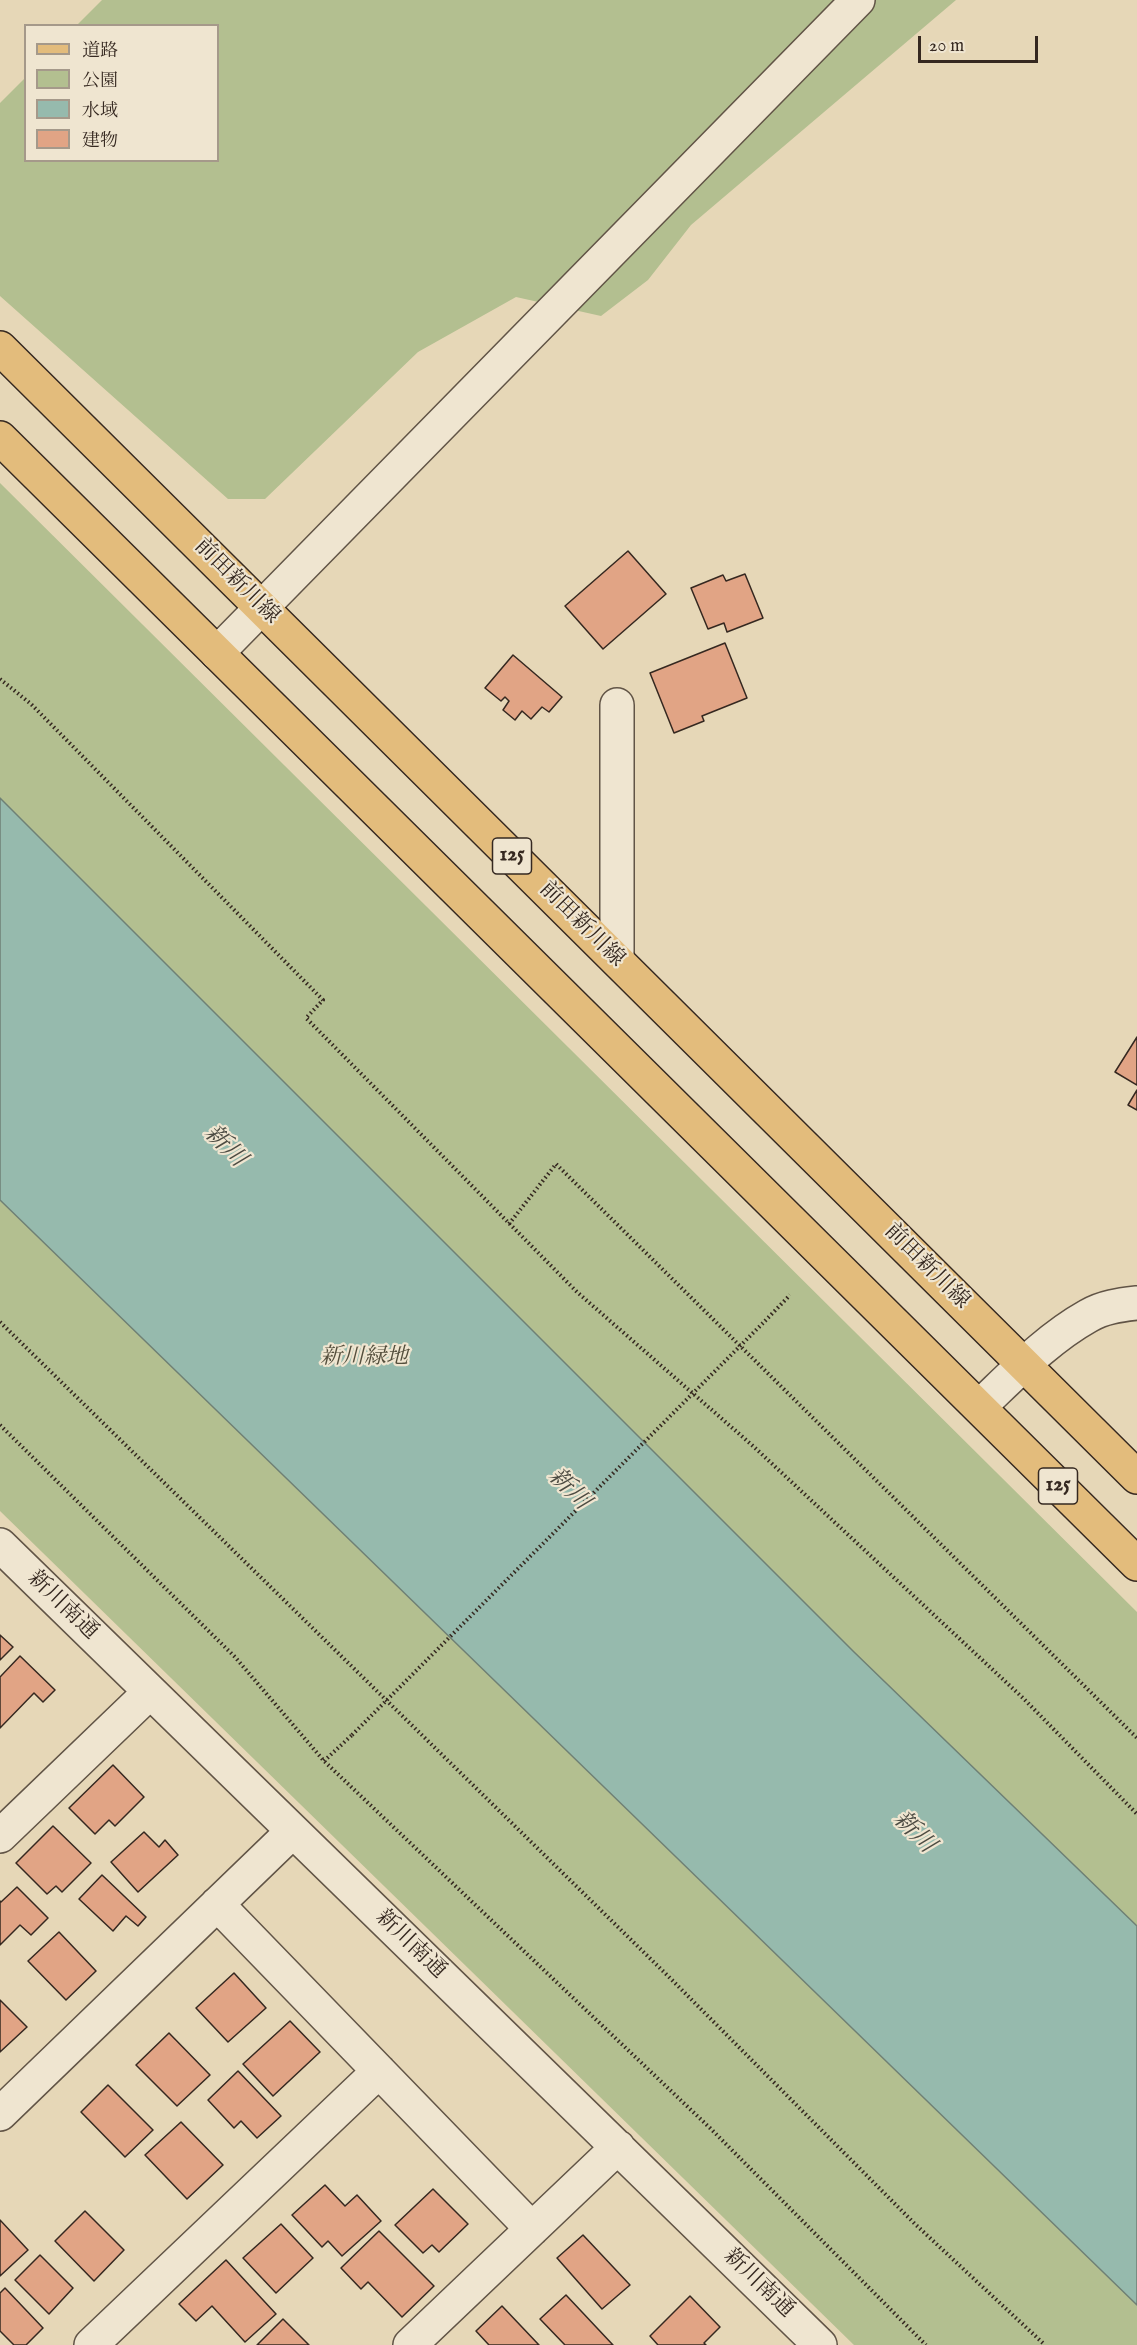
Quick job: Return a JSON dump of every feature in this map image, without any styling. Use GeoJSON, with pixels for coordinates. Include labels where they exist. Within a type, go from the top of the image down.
{"type":"FeatureCollection","features":[{"type":"Feature","properties":{"kind":"main road","name":"前田新川線"},"geometry":{"type":"LineString","coordinates":[[0,348],[1024,1365],[1135,1470]]}},
{"type":"Feature","properties":{"kind":"main road","name":"125"},"geometry":{"type":"LineString","coordinates":[[0,438],[1137,1564]]}},
{"type":"Feature","properties":{"kind":"street"},"geometry":{"type":"LineString","coordinates":[[217,653],[858,0]]}},
{"type":"Feature","properties":{"kind":"street"},"geometry":{"type":"LineString","coordinates":[[616,960],[617,705]]}},
{"type":"Feature","properties":{"kind":"street"},"geometry":{"type":"LineString","coordinates":[[979,1407],[1024,1365],[1090,1315],[1115,1305],[1137,1303]]}},
{"type":"Feature","properties":{"kind":"street","name":"新川南通"},"geometry":{"type":"LineString","coordinates":[[0,1545],[820,2345]]}},
{"type":"Feature","properties":{"kind":"street"},"geometry":{"type":"LineString","coordinates":[[0,1836],[150,1692]]}},
{"type":"Feature","properties":{"kind":"street"},"geometry":{"type":"LineString","coordinates":[[0,2114],[293,1831]]}},
{"type":"Feature","properties":{"kind":"street"},"geometry":{"type":"LineString","coordinates":[[217,1904],[532,2229]]}},
{"type":"Feature","properties":{"kind":"street"},"geometry":{"type":"LineString","coordinates":[[91,2345],[379,2071]]}},
{"type":"Feature","properties":{"kind":"street"},"geometry":{"type":"LineString","coordinates":[[410,2345],[618,2148]]}},
{"type":"Feature","properties":{"kind":"path"},"geometry":{"type":"LineString","coordinates":[[0,680],[30,704],[323,1000],[306,1018],[577,1292],[753,1446],[1023,1698],[1137,1814]]}},
{"type":"Feature","properties":{"kind":"path"},"geometry":{"type":"LineString","coordinates":[[509,1224],[556,1164],[1137,1738]]}},
{"type":"Feature","properties":{"kind":"path"},"geometry":{"type":"LineString","coordinates":[[324,1761],[790,1295]]}},
{"type":"Feature","properties":{"kind":"path"},"geometry":{"type":"LineString","coordinates":[[0,1322],[667,1975],[915,2224],[1045,2345]]}},
{"type":"Feature","properties":{"kind":"path"},"geometry":{"type":"LineString","coordinates":[[0,1425],[235,1657],[324,1761],[710,2128],[926,2345]]}},
{"type":"Feature","properties":{"kind":"green space"},"geometry":{"type":"Polygon","coordinates":[[[102,0],[956,0],[691,225],[648,280],[601,316],[516,297],[418,352],[265,499],[228,499],[0,296],[0,103],[24,79],[24,162],[219,162],[219,24],[78,24],[102,0]]]}},
{"type":"Feature","properties":{"kind":"green space","name":"新川緑地"},"geometry":{"type":"Polygon","coordinates":[[[0,483],[1137,1612],[1137,2345],[854,2345],[0,1511],[0,483]]]}},
{"type":"Feature","properties":{"kind":"water","name":"新川"},"geometry":{"type":"Polygon","coordinates":[[[0,798],[854,1652],[1137,1926],[1137,2305],[0,1200],[0,798]]]}},
{"type":"Feature","properties":{"kind":"building"},"geometry":{"type":"Polygon","coordinates":[[[628,551],[666,594],[603,649],[565,606],[628,551]]]}},
{"type":"Feature","properties":{"kind":"building"},"geometry":{"type":"Polygon","coordinates":[[[745,574],[763,618],[727,632],[724,623],[708,629],[691,588],[723,575],[726,581],[745,574]]]}},
{"type":"Feature","properties":{"kind":"building"},"geometry":{"type":"Polygon","coordinates":[[[725,643],[747,698],[702,716],[704,721],[674,733],[650,673],[725,643]]]}},
{"type":"Feature","properties":{"kind":"building"},"geometry":{"type":"Polygon","coordinates":[[[513,655],[562,697],[549,712],[542,707],[531,719],[522,711],[515,720],[503,710],[509,701],[505,697],[501,701],[485,688],[513,655]]]}},
{"type":"Feature","properties":{"kind":"building"},"geometry":{"type":"Polygon","coordinates":[[[1137,1037],[1137,1085],[1115,1072],[1137,1037]]]}},
{"type":"Feature","properties":{"kind":"building"},"geometry":{"type":"Polygon","coordinates":[[[1137,1090],[1137,1110],[1128,1105],[1137,1090]]]}},
{"type":"Feature","properties":{"kind":"building"},"geometry":{"type":"Polygon","coordinates":[[[0,1635],[13,1647],[0,1660],[0,1635]]]}},
{"type":"Feature","properties":{"kind":"building"},"geometry":{"type":"Polygon","coordinates":[[[20,1656],[55,1690],[43,1702],[34,1693],[0,1728],[0,1677],[20,1656]]]}},
{"type":"Feature","properties":{"kind":"building"},"geometry":{"type":"Polygon","coordinates":[[[113,1765],[144,1797],[115,1826],[109,1820],[95,1834],[69,1808],[113,1765]]]}},
{"type":"Feature","properties":{"kind":"building"},"geometry":{"type":"Polygon","coordinates":[[[53,1826],[91,1863],[62,1892],[56,1886],[47,1894],[16,1863],[53,1826]]]}},
{"type":"Feature","properties":{"kind":"building"},"geometry":{"type":"Polygon","coordinates":[[[144,1832],[159,1847],[165,1840],[178,1855],[138,1892],[111,1862],[144,1832]]]}},
{"type":"Feature","properties":{"kind":"building"},"geometry":{"type":"Polygon","coordinates":[[[102,1875],[146,1917],[138,1926],[126,1916],[113,1931],[79,1899],[102,1875]]]}},
{"type":"Feature","properties":{"kind":"building"},"geometry":{"type":"Polygon","coordinates":[[[17,1887],[48,1918],[31,1935],[20,1925],[0,1945],[0,1901],[17,1887]]]}},
{"type":"Feature","properties":{"kind":"building"},"geometry":{"type":"Polygon","coordinates":[[[59,1932],[96,1971],[66,2000],[28,1961],[59,1932]]]}},
{"type":"Feature","properties":{"kind":"building"},"geometry":{"type":"Polygon","coordinates":[[[234,1973],[266,2008],[228,2042],[196,2008],[234,1973]]]}},
{"type":"Feature","properties":{"kind":"building"},"geometry":{"type":"Polygon","coordinates":[[[0,2000],[27,2027],[0,2052],[0,2000]]]}},
{"type":"Feature","properties":{"kind":"building"},"geometry":{"type":"Polygon","coordinates":[[[290,2021],[320,2052],[273,2096],[243,2064],[290,2021]]]}},
{"type":"Feature","properties":{"kind":"building"},"geometry":{"type":"Polygon","coordinates":[[[169,2033],[210,2075],[177,2106],[136,2065],[169,2033]]]}},
{"type":"Feature","properties":{"kind":"building"},"geometry":{"type":"Polygon","coordinates":[[[238,2071],[281,2116],[257,2138],[241,2121],[234,2128],[208,2100],[238,2071]]]}},
{"type":"Feature","properties":{"kind":"building"},"geometry":{"type":"Polygon","coordinates":[[[108,2085],[153,2130],[125,2157],[81,2112],[108,2085]]]}},
{"type":"Feature","properties":{"kind":"building"},"geometry":{"type":"Polygon","coordinates":[[[181,2122],[223,2165],[187,2199],[145,2155],[181,2122]]]}},
{"type":"Feature","properties":{"kind":"building"},"geometry":{"type":"Polygon","coordinates":[[[325,2185],[345,2206],[357,2195],[381,2221],[342,2256],[328,2241],[322,2247],[292,2215],[325,2185]]]}},
{"type":"Feature","properties":{"kind":"building"},"geometry":{"type":"Polygon","coordinates":[[[433,2189],[468,2224],[439,2252],[432,2245],[423,2253],[395,2225],[433,2189]]]}},
{"type":"Feature","properties":{"kind":"building"},"geometry":{"type":"Polygon","coordinates":[[[85,2211],[124,2250],[94,2281],[55,2241],[85,2211]]]}},
{"type":"Feature","properties":{"kind":"building"},"geometry":{"type":"Polygon","coordinates":[[[0,2220],[28,2250],[0,2276],[0,2220]]]}},
{"type":"Feature","properties":{"kind":"building"},"geometry":{"type":"Polygon","coordinates":[[[281,2224],[313,2258],[276,2293],[243,2258],[281,2224]]]}},
{"type":"Feature","properties":{"kind":"building"},"geometry":{"type":"Polygon","coordinates":[[[379,2231],[434,2286],[402,2317],[368,2282],[361,2289],[341,2268],[379,2231]]]}},
{"type":"Feature","properties":{"kind":"building"},"geometry":{"type":"Polygon","coordinates":[[[583,2235],[630,2285],[602,2309],[557,2258],[583,2235]]]}},
{"type":"Feature","properties":{"kind":"building"},"geometry":{"type":"Polygon","coordinates":[[[40,2255],[73,2288],[49,2314],[15,2280],[40,2255]]]}},
{"type":"Feature","properties":{"kind":"building"},"geometry":{"type":"Polygon","coordinates":[[[226,2260],[276,2314],[245,2342],[212,2306],[196,2321],[179,2304],[226,2260]]]}},
{"type":"Feature","properties":{"kind":"building"},"geometry":{"type":"Polygon","coordinates":[[[5,2288],[43,2328],[26,2345],[14,2345],[0,2331],[0,2293],[5,2288]]]}},
{"type":"Feature","properties":{"kind":"building"},"geometry":{"type":"Polygon","coordinates":[[[566,2295],[613,2345],[565,2345],[540,2319],[566,2295]]]}},
{"type":"Feature","properties":{"kind":"building"},"geometry":{"type":"Polygon","coordinates":[[[690,2296],[720,2327],[704,2343],[706,2345],[658,2345],[650,2336],[690,2296]]]}},
{"type":"Feature","properties":{"kind":"building"},"geometry":{"type":"Polygon","coordinates":[[[502,2306],[539,2345],[489,2345],[476,2331],[502,2306]]]}},
{"type":"Feature","properties":{"kind":"building"},"geometry":{"type":"Polygon","coordinates":[[[283,2319],[309,2345],[257,2345],[283,2319]]]}}]}
